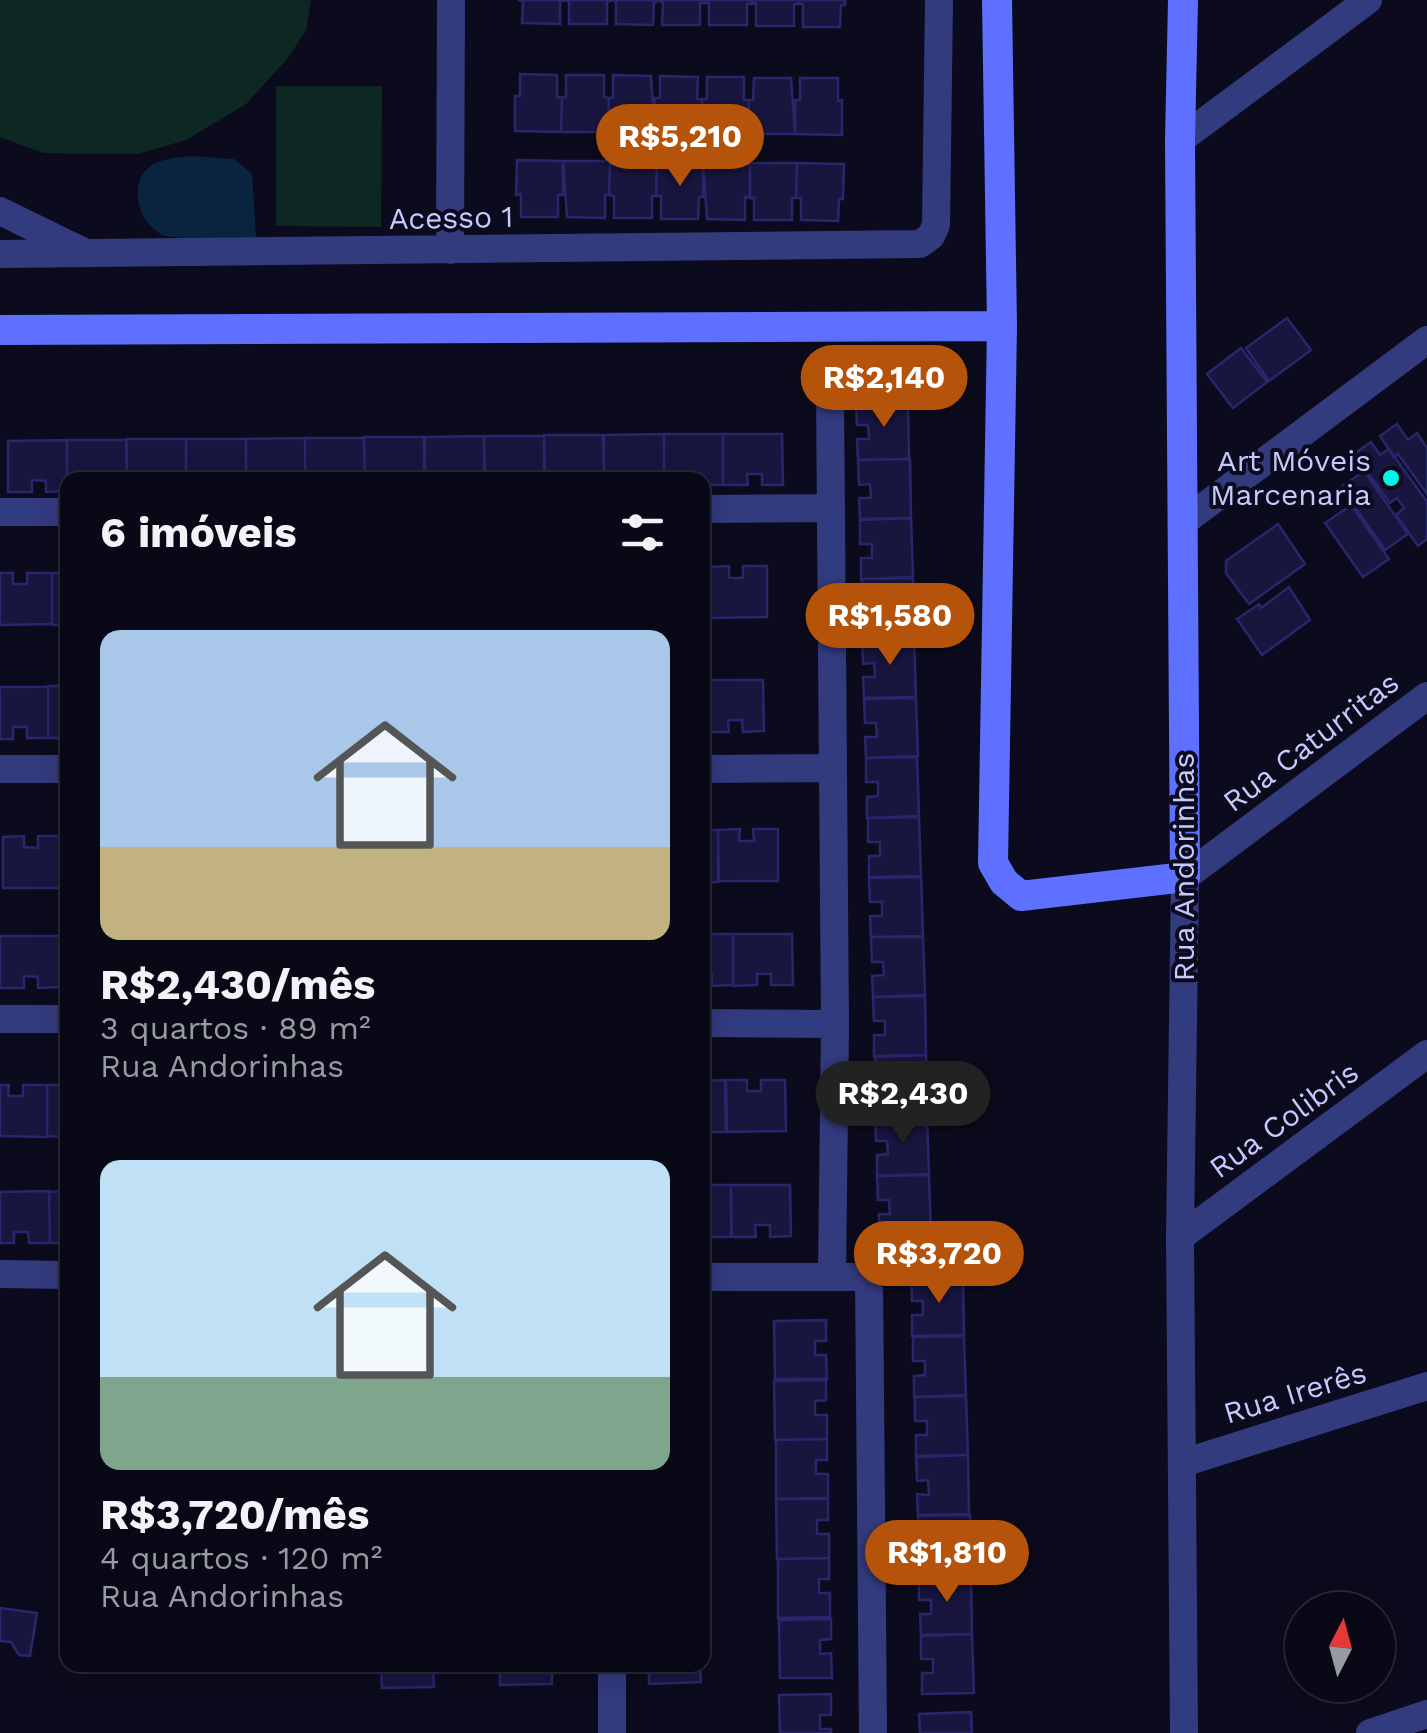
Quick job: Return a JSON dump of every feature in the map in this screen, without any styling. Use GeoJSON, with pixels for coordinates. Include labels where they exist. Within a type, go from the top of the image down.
{"type":"FeatureCollection","features":[{"type":"Feature","properties":{"kind":"street"},"geometry":{"type":"LineString","coordinates":[[450,0],[450,250]]}},
{"type":"Feature","properties":{"kind":"street","name":"Acesso 1"},"geometry":{"type":"LineString","coordinates":[[0,254],[920,244],[931,236],[936,225],[939,0]]}},
{"type":"Feature","properties":{"kind":"street"},"geometry":{"type":"LineString","coordinates":[[997,0],[1002,326],[993,863],[1004,882],[1021,896],[1186,877]]}},
{"type":"Feature","properties":{"kind":"street","name":"Rua Andorinhas"},"geometry":{"type":"LineString","coordinates":[[1183,0],[1180,140],[1186,877],[1180,1237],[1184,1733]]}},
{"type":"Feature","properties":{"kind":"street"},"geometry":{"type":"LineString","coordinates":[[1180,140],[1368,0]]}},
{"type":"Feature","properties":{"kind":"street","name":"Acesso 1"},"geometry":{"type":"LineString","coordinates":[[0,210],[90,255]]}},
{"type":"Feature","properties":{"kind":"street"},"geometry":{"type":"LineString","coordinates":[[0,330],[1002,326]]}},
{"type":"Feature","properties":{"kind":"street"},"geometry":{"type":"LineString","coordinates":[[1182,523],[1427,340]]}},
{"type":"Feature","properties":{"kind":"street"},"geometry":{"type":"LineString","coordinates":[[830,393],[836,1024],[832,1276]]}},
{"type":"Feature","properties":{"kind":"street"},"geometry":{"type":"LineString","coordinates":[[710,509],[831,508]]}},
{"type":"Feature","properties":{"kind":"street"},"geometry":{"type":"LineString","coordinates":[[0,512],[60,512]]}},
{"type":"Feature","properties":{"kind":"street","name":"Rua Caturritas"},"geometry":{"type":"LineString","coordinates":[[1186,877],[1427,696]]}},
{"type":"Feature","properties":{"kind":"street"},"geometry":{"type":"LineString","coordinates":[[710,768],[833,768]]}},
{"type":"Feature","properties":{"kind":"street"},"geometry":{"type":"LineString","coordinates":[[0,770],[60,769]]}},
{"type":"Feature","properties":{"kind":"street"},"geometry":{"type":"LineString","coordinates":[[0,1019],[60,1019]]}},
{"type":"Feature","properties":{"kind":"street"},"geometry":{"type":"LineString","coordinates":[[710,1023],[836,1024]]}},
{"type":"Feature","properties":{"kind":"street","name":"Rua Colibris"},"geometry":{"type":"LineString","coordinates":[[1180,1237],[1427,1054]]}},
{"type":"Feature","properties":{"kind":"street"},"geometry":{"type":"LineString","coordinates":[[0,1274],[60,1275]]}},
{"type":"Feature","properties":{"kind":"street"},"geometry":{"type":"LineString","coordinates":[[710,1276],[870,1277],[873,1733]]}},
{"type":"Feature","properties":{"kind":"street","name":"Rua Irerês"},"geometry":{"type":"LineString","coordinates":[[1182,1462],[1427,1386]]}},
{"type":"Feature","properties":{"kind":"street"},"geometry":{"type":"LineString","coordinates":[[612,1672],[612,1733]]}},
{"type":"Feature","properties":{"kind":"street"},"geometry":{"type":"LineString","coordinates":[[1370,1733],[1427,1714]]}},
{"type":"Feature","properties":{"kind":"green space"},"geometry":{"type":"Polygon","coordinates":[[[0,0],[311,0],[306,30],[288,58],[246,104],[186,140],[138,154],[81,154],[43,153],[0,137],[0,0]]]}},
{"type":"Feature","properties":{"kind":"green space"},"geometry":{"type":"Polygon","coordinates":[[[276,86],[382,86],[381,227],[276,226],[276,86]]]}},
{"type":"Feature","properties":{"kind":"water"},"geometry":{"type":"Polygon","coordinates":[[[191,156],[234,159],[252,174],[256,238],[171,237],[148,223],[139,205],[141,177],[157,163],[191,156]]]}},
{"type":"Feature","properties":{"kind":"building"},"geometry":{"type":"Polygon","coordinates":[[[518,0],[565,0],[560,1],[560,24],[522,23],[523,1],[518,0]]]}},
{"type":"Feature","properties":{"kind":"building"},"geometry":{"type":"Polygon","coordinates":[[[565,0],[612,0],[607,2],[607,24],[569,24],[569,2],[565,0]]]}},
{"type":"Feature","properties":{"kind":"building"},"geometry":{"type":"Polygon","coordinates":[[[612,0],[658,0],[654,3],[653,25],[616,24],[616,2],[612,0]]]}},
{"type":"Feature","properties":{"kind":"building"},"geometry":{"type":"Polygon","coordinates":[[[658,0],[705,0],[700,3],[700,25],[662,25],[663,3],[658,0]]]}},
{"type":"Feature","properties":{"kind":"building"},"geometry":{"type":"Polygon","coordinates":[[[705,0],[752,0],[752,4],[747,4],[747,25],[709,25],[709,3],[705,0]]]}},
{"type":"Feature","properties":{"kind":"building"},"geometry":{"type":"Polygon","coordinates":[[[752,0],[799,0],[799,4],[794,4],[794,26],[756,26],[756,3],[752,4],[752,0]]]}},
{"type":"Feature","properties":{"kind":"building"},"geometry":{"type":"Polygon","coordinates":[[[799,0],[845,0],[845,5],[841,5],[840,27],[803,27],[803,4],[799,0]]]}},
{"type":"Feature","properties":{"kind":"building"},"geometry":{"type":"Polygon","coordinates":[[[520,74],[557,75],[557,97],[562,97],[561,132],[515,131],[515,96],[520,96],[520,74]]]}},
{"type":"Feature","properties":{"kind":"building"},"geometry":{"type":"Polygon","coordinates":[[[566,75],[604,75],[604,97],[609,98],[608,132],[561,132],[566,75]]]}},
{"type":"Feature","properties":{"kind":"building"},"geometry":{"type":"Polygon","coordinates":[[[613,75],[651,76],[655,133],[608,132],[613,75]]]}},
{"type":"Feature","properties":{"kind":"building"},"geometry":{"type":"Polygon","coordinates":[[[660,76],[698,77],[702,133],[655,133],[655,98],[660,98],[660,76]]]}},
{"type":"Feature","properties":{"kind":"building"},"geometry":{"type":"Polygon","coordinates":[[[707,77],[744,77],[744,100],[749,100],[748,134],[702,133],[702,99],[707,99],[707,77]]]}},
{"type":"Feature","properties":{"kind":"building"},"geometry":{"type":"Polygon","coordinates":[[[754,78],[791,78],[795,134],[748,134],[754,78]]]}},
{"type":"Feature","properties":{"kind":"building"},"geometry":{"type":"Polygon","coordinates":[[[800,78],[838,78],[842,135],[795,134],[795,100],[800,100],[800,78]]]}},
{"type":"Feature","properties":{"kind":"building"},"geometry":{"type":"Polygon","coordinates":[[[517,160],[563,161],[563,195],[558,195],[558,217],[521,217],[521,194],[516,195],[517,160]]]}},
{"type":"Feature","properties":{"kind":"building"},"geometry":{"type":"Polygon","coordinates":[[[563,161],[610,161],[605,218],[567,217],[563,161]]]}},
{"type":"Feature","properties":{"kind":"building"},"geometry":{"type":"Polygon","coordinates":[[[610,161],[657,162],[652,218],[614,218],[614,196],[609,195],[610,161]]]}},
{"type":"Feature","properties":{"kind":"building"},"geometry":{"type":"Polygon","coordinates":[[[657,162],[703,162],[703,197],[699,197],[698,219],[661,219],[661,196],[656,196],[657,162]]]}},
{"type":"Feature","properties":{"kind":"building"},"geometry":{"type":"Polygon","coordinates":[[[703,162],[750,163],[750,198],[745,197],[745,220],[707,219],[703,162]]]}},
{"type":"Feature","properties":{"kind":"building"},"geometry":{"type":"Polygon","coordinates":[[[750,163],[797,163],[792,220],[754,220],[750,163]]]}},
{"type":"Feature","properties":{"kind":"building"},"geometry":{"type":"Polygon","coordinates":[[[797,163],[844,164],[838,221],[801,220],[801,198],[796,198],[797,163]]]}},
{"type":"Feature","properties":{"kind":"building"},"geometry":{"type":"Polygon","coordinates":[[[1287,318],[1311,350],[1269,381],[1246,348],[1287,318]]]}},
{"type":"Feature","properties":{"kind":"building"},"geometry":{"type":"Polygon","coordinates":[[[1241,348],[1267,382],[1233,408],[1207,374],[1241,348]]]}},
{"type":"Feature","properties":{"kind":"building"},"geometry":{"type":"Polygon","coordinates":[[[908,400],[909,459],[858,460],[857,439],[869,439],[868,425],[857,425],[856,401],[908,400]]]}},
{"type":"Feature","properties":{"kind":"building"},"geometry":{"type":"Polygon","coordinates":[[[1397,424],[1408,440],[1417,433],[1427,448],[1427,494],[1380,436],[1397,424]]]}},
{"type":"Feature","properties":{"kind":"building"},"geometry":{"type":"Polygon","coordinates":[[[664,434],[723,434],[723,485],[710,485],[710,472],[664,472],[664,434]]]}},
{"type":"Feature","properties":{"kind":"building"},"geometry":{"type":"Polygon","coordinates":[[[664,434],[664,472],[604,472],[604,435],[664,434]]]}},
{"type":"Feature","properties":{"kind":"building"},"geometry":{"type":"Polygon","coordinates":[[[723,434],[782,434],[783,485],[762,485],[762,474],[747,474],[748,485],[723,485],[723,434]]]}},
{"type":"Feature","properties":{"kind":"building"},"geometry":{"type":"Polygon","coordinates":[[[544,435],[603,435],[604,472],[545,472],[544,435]]]}},
{"type":"Feature","properties":{"kind":"building"},"geometry":{"type":"Polygon","coordinates":[[[484,436],[544,436],[544,472],[485,472],[484,436]]]}},
{"type":"Feature","properties":{"kind":"building"},"geometry":{"type":"Polygon","coordinates":[[[484,436],[484,472],[425,472],[425,437],[484,436]]]}},
{"type":"Feature","properties":{"kind":"building"},"geometry":{"type":"Polygon","coordinates":[[[364,437],[424,437],[424,472],[365,472],[364,437]]]}},
{"type":"Feature","properties":{"kind":"building"},"geometry":{"type":"Polygon","coordinates":[[[305,438],[364,438],[365,472],[305,472],[305,438]]]}},
{"type":"Feature","properties":{"kind":"building"},"geometry":{"type":"Polygon","coordinates":[[[305,438],[305,472],[246,472],[246,439],[305,438]]]}},
{"type":"Feature","properties":{"kind":"building"},"geometry":{"type":"Polygon","coordinates":[[[127,439],[186,439],[186,472],[127,472],[127,439]]]}},
{"type":"Feature","properties":{"kind":"building"},"geometry":{"type":"Polygon","coordinates":[[[186,439],[246,439],[246,472],[186,472],[186,439]]]}},
{"type":"Feature","properties":{"kind":"building"},"geometry":{"type":"Polygon","coordinates":[[[67,440],[126,440],[127,472],[67,472],[67,440]]]}},
{"type":"Feature","properties":{"kind":"building"},"geometry":{"type":"Polygon","coordinates":[[[67,440],[67,472],[60,472],[60,491],[46,492],[46,481],[32,480],[32,492],[8,492],[8,441],[67,440]]]}},
{"type":"Feature","properties":{"kind":"building","name":"Art Móveis Marcenaria"},"geometry":{"type":"Polygon","coordinates":[[[1371,442],[1380,455],[1389,449],[1427,502],[1427,539],[1418,546],[1396,515],[1404,508],[1397,498],[1390,503],[1354,454],[1371,442]]]}},
{"type":"Feature","properties":{"kind":"building"},"geometry":{"type":"Polygon","coordinates":[[[910,459],[911,518],[860,519],[859,498],[871,498],[870,484],[859,485],[858,460],[910,459]]]}},
{"type":"Feature","properties":{"kind":"building"},"geometry":{"type":"Polygon","coordinates":[[[1364,471],[1408,534],[1385,550],[1341,487],[1364,471]]]}},
{"type":"Feature","properties":{"kind":"building"},"geometry":{"type":"Polygon","coordinates":[[[1351,505],[1389,559],[1363,577],[1325,523],[1351,505]]]}},
{"type":"Feature","properties":{"kind":"building"},"geometry":{"type":"Polygon","coordinates":[[[911,518],[913,577],[861,579],[861,558],[872,558],[872,544],[860,544],[860,520],[911,518]]]}},
{"type":"Feature","properties":{"kind":"building"},"geometry":{"type":"Polygon","coordinates":[[[1278,524],[1305,564],[1249,604],[1226,573],[1226,561],[1278,524]]]}},
{"type":"Feature","properties":{"kind":"building"},"geometry":{"type":"Polygon","coordinates":[[[729,566],[729,578],[743,578],[743,566],[767,566],[767,617],[710,618],[710,567],[729,566]]]}},
{"type":"Feature","properties":{"kind":"building"},"geometry":{"type":"Polygon","coordinates":[[[0,573],[13,573],[13,584],[27,584],[27,573],[52,573],[52,624],[0,625],[0,573]]]}},
{"type":"Feature","properties":{"kind":"building"},"geometry":{"type":"Polygon","coordinates":[[[52,573],[60,573],[60,625],[52,625],[52,573]]]}},
{"type":"Feature","properties":{"kind":"building"},"geometry":{"type":"Polygon","coordinates":[[[913,578],[915,637],[863,639],[863,618],[874,617],[873,603],[862,603],[862,579],[913,578]]]}},
{"type":"Feature","properties":{"kind":"building"},"geometry":{"type":"Polygon","coordinates":[[[1289,587],[1310,620],[1262,655],[1237,619],[1259,604],[1261,608],[1289,587]]]}},
{"type":"Feature","properties":{"kind":"building"},"geometry":{"type":"Polygon","coordinates":[[[914,638],[916,697],[864,698],[863,677],[875,677],[874,663],[863,664],[862,639],[914,638]]]}},
{"type":"Feature","properties":{"kind":"building"},"geometry":{"type":"Polygon","coordinates":[[[710,680],[763,680],[764,731],[743,732],[742,720],[728,720],[729,732],[710,732],[710,680]]]}},
{"type":"Feature","properties":{"kind":"building"},"geometry":{"type":"Polygon","coordinates":[[[48,686],[60,686],[60,738],[48,738],[48,686]]]}},
{"type":"Feature","properties":{"kind":"building"},"geometry":{"type":"Polygon","coordinates":[[[0,687],[48,687],[48,738],[27,738],[27,727],[13,727],[13,739],[0,739],[0,687]]]}},
{"type":"Feature","properties":{"kind":"building"},"geometry":{"type":"Polygon","coordinates":[[[916,698],[918,756],[866,758],[865,737],[877,737],[876,723],[865,723],[864,699],[916,698]]]}},
{"type":"Feature","properties":{"kind":"building"},"geometry":{"type":"Polygon","coordinates":[[[917,757],[919,816],[867,818],[867,797],[878,796],[878,782],[866,782],[866,758],[917,757]]]}},
{"type":"Feature","properties":{"kind":"building"},"geometry":{"type":"Polygon","coordinates":[[[919,817],[921,876],[869,877],[869,856],[880,856],[880,842],[868,842],[868,818],[919,817]]]}},
{"type":"Feature","properties":{"kind":"building"},"geometry":{"type":"Polygon","coordinates":[[[740,829],[739,841],[754,841],[753,829],[778,829],[778,881],[719,881],[718,830],[740,829]]]}},
{"type":"Feature","properties":{"kind":"building"},"geometry":{"type":"Polygon","coordinates":[[[710,830],[718,830],[718,882],[710,882],[710,830]]]}},
{"type":"Feature","properties":{"kind":"building"},"geometry":{"type":"Polygon","coordinates":[[[24,836],[24,847],[38,848],[38,836],[60,836],[60,888],[3,888],[3,837],[24,836]]]}},
{"type":"Feature","properties":{"kind":"building"},"geometry":{"type":"Polygon","coordinates":[[[921,877],[923,936],[871,937],[870,916],[882,916],[882,902],[870,902],[869,878],[921,877]]]}},
{"type":"Feature","properties":{"kind":"building"},"geometry":{"type":"Polygon","coordinates":[[[710,934],[733,934],[733,985],[712,986],[710,934]]]}},
{"type":"Feature","properties":{"kind":"building"},"geometry":{"type":"Polygon","coordinates":[[[733,934],[792,934],[793,985],[771,985],[771,974],[757,974],[757,985],[733,986],[733,934]]]}},
{"type":"Feature","properties":{"kind":"building"},"geometry":{"type":"Polygon","coordinates":[[[0,936],[59,936],[59,987],[38,988],[38,977],[24,976],[24,988],[0,988],[0,936]]]}},
{"type":"Feature","properties":{"kind":"building"},"geometry":{"type":"Polygon","coordinates":[[[871,937],[923,937],[925,995],[873,997],[872,976],[884,975],[883,962],[872,962],[871,937]]]}},
{"type":"Feature","properties":{"kind":"building"},"geometry":{"type":"Polygon","coordinates":[[[925,996],[926,1055],[874,1056],[874,1035],[885,1035],[885,1021],[874,1021],[873,997],[925,996]]]}},
{"type":"Feature","properties":{"kind":"building"},"geometry":{"type":"Polygon","coordinates":[[[926,1055],[928,1114],[876,1116],[876,1095],[887,1095],[887,1081],[875,1081],[875,1057],[926,1055]]]}},
{"type":"Feature","properties":{"kind":"building"},"geometry":{"type":"Polygon","coordinates":[[[725,1080],[726,1132],[710,1132],[710,1081],[725,1080]]]}},
{"type":"Feature","properties":{"kind":"building"},"geometry":{"type":"Polygon","coordinates":[[[726,1080],[747,1080],[747,1091],[761,1091],[761,1080],[785,1080],[786,1131],[727,1132],[726,1080]]]}},
{"type":"Feature","properties":{"kind":"building"},"geometry":{"type":"Polygon","coordinates":[[[0,1085],[9,1085],[8,1096],[23,1096],[23,1085],[47,1085],[47,1137],[0,1136],[0,1085]]]}},
{"type":"Feature","properties":{"kind":"building"},"geometry":{"type":"Polygon","coordinates":[[[47,1085],[60,1085],[60,1137],[47,1136],[47,1085]]]}},
{"type":"Feature","properties":{"kind":"building"},"geometry":{"type":"Polygon","coordinates":[[[927,1116],[929,1174],[877,1176],[877,1155],[888,1154],[887,1141],[876,1141],[875,1117],[927,1116]]]}},
{"type":"Feature","properties":{"kind":"building"},"geometry":{"type":"Polygon","coordinates":[[[929,1175],[931,1234],[879,1235],[879,1214],[890,1214],[889,1200],[878,1200],[877,1176],[929,1175]]]}},
{"type":"Feature","properties":{"kind":"building"},"geometry":{"type":"Polygon","coordinates":[[[710,1185],[731,1185],[732,1237],[710,1237],[710,1185]]]}},
{"type":"Feature","properties":{"kind":"building"},"geometry":{"type":"Polygon","coordinates":[[[731,1185],[790,1185],[791,1236],[770,1237],[770,1225],[755,1225],[756,1237],[731,1237],[731,1185]]]}},
{"type":"Feature","properties":{"kind":"building"},"geometry":{"type":"Polygon","coordinates":[[[49,1191],[50,1243],[29,1243],[28,1232],[14,1232],[14,1243],[0,1243],[0,1192],[49,1191]]]}},
{"type":"Feature","properties":{"kind":"building"},"geometry":{"type":"Polygon","coordinates":[[[60,1191],[60,1243],[50,1243],[49,1192],[60,1191]]]}},
{"type":"Feature","properties":{"kind":"building"},"geometry":{"type":"Polygon","coordinates":[[[963,1276],[964,1335],[912,1336],[912,1315],[923,1315],[923,1301],[912,1301],[911,1277],[963,1276]]]}},
{"type":"Feature","properties":{"kind":"building"},"geometry":{"type":"Polygon","coordinates":[[[826,1320],[826,1341],[815,1341],[815,1355],[826,1355],[827,1379],[775,1379],[774,1321],[826,1320]]]}},
{"type":"Feature","properties":{"kind":"building"},"geometry":{"type":"Polygon","coordinates":[[[964,1336],[966,1395],[914,1397],[914,1376],[925,1375],[925,1361],[913,1361],[913,1337],[964,1336]]]}},
{"type":"Feature","properties":{"kind":"building"},"geometry":{"type":"Polygon","coordinates":[[[826,1380],[826,1400],[815,1401],[815,1415],[827,1415],[827,1439],[775,1440],[774,1381],[826,1380]]]}},
{"type":"Feature","properties":{"kind":"building"},"geometry":{"type":"Polygon","coordinates":[[[966,1396],[968,1455],[916,1456],[916,1435],[927,1435],[927,1421],[915,1421],[915,1397],[966,1396]]]}},
{"type":"Feature","properties":{"kind":"building"},"geometry":{"type":"Polygon","coordinates":[[[827,1439],[827,1460],[816,1460],[816,1474],[828,1474],[828,1498],[776,1499],[776,1440],[827,1439]]]}},
{"type":"Feature","properties":{"kind":"building"},"geometry":{"type":"Polygon","coordinates":[[[968,1455],[969,1514],[918,1515],[917,1494],[929,1495],[928,1480],[917,1481],[916,1457],[968,1455]]]}},
{"type":"Feature","properties":{"kind":"building"},"geometry":{"type":"Polygon","coordinates":[[[776,1499],[828,1499],[828,1520],[817,1520],[817,1534],[829,1534],[829,1558],[777,1559],[776,1499]]]}},
{"type":"Feature","properties":{"kind":"building"},"geometry":{"type":"Polygon","coordinates":[[[970,1515],[971,1573],[920,1575],[919,1554],[931,1554],[930,1540],[918,1540],[918,1516],[970,1515]]]}},
{"type":"Feature","properties":{"kind":"building"},"geometry":{"type":"Polygon","coordinates":[[[829,1558],[829,1579],[819,1579],[819,1593],[830,1593],[830,1617],[778,1618],[778,1559],[829,1558]]]}},
{"type":"Feature","properties":{"kind":"building"},"geometry":{"type":"Polygon","coordinates":[[[971,1575],[972,1634],[921,1635],[920,1614],[931,1614],[931,1600],[919,1600],[919,1576],[971,1575]]]}},
{"type":"Feature","properties":{"kind":"building"},"geometry":{"type":"Polygon","coordinates":[[[0,1608],[37,1613],[30,1656],[19,1655],[11,1642],[0,1641],[0,1608]]]}},
{"type":"Feature","properties":{"kind":"building"},"geometry":{"type":"Polygon","coordinates":[[[831,1619],[831,1639],[820,1640],[820,1654],[831,1653],[832,1678],[780,1678],[779,1620],[831,1619]]]}},
{"type":"Feature","properties":{"kind":"building"},"geometry":{"type":"Polygon","coordinates":[[[972,1634],[974,1693],[922,1694],[922,1673],[933,1673],[933,1659],[921,1659],[921,1636],[972,1634]]]}},
{"type":"Feature","properties":{"kind":"building"},"geometry":{"type":"Polygon","coordinates":[[[381,1672],[433,1672],[434,1687],[382,1688],[381,1672]]]}},
{"type":"Feature","properties":{"kind":"building"},"geometry":{"type":"Polygon","coordinates":[[[500,1672],[552,1672],[552,1684],[500,1685],[500,1672]]]}},
{"type":"Feature","properties":{"kind":"building"},"geometry":{"type":"Polygon","coordinates":[[[649,1672],[700,1672],[701,1682],[649,1684],[649,1672]]]}},
{"type":"Feature","properties":{"kind":"building"},"geometry":{"type":"Polygon","coordinates":[[[831,1694],[831,1715],[820,1715],[820,1729],[831,1729],[831,1733],[780,1733],[779,1695],[831,1694]]]}},
{"type":"Feature","properties":{"kind":"building"},"geometry":{"type":"Polygon","coordinates":[[[971,1712],[972,1733],[920,1733],[919,1714],[971,1712]]]}},
{"type":"Feature","properties":{"kind":"place","name":"Art Móveis Marcenaria"},"geometry":{"type":"Point","coordinates":[1391,478]}}]}
